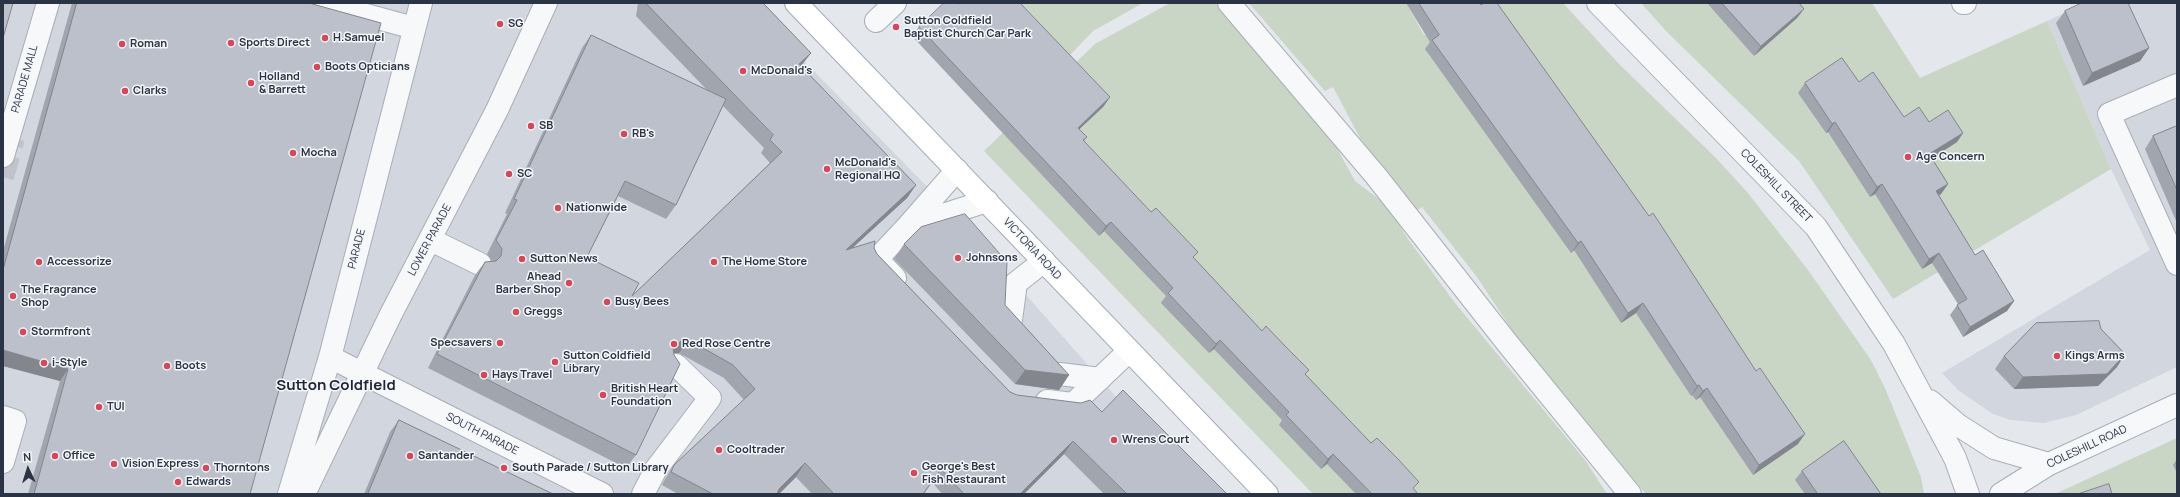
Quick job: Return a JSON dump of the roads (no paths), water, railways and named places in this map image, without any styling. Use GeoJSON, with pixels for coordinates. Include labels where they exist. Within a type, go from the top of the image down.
{"type":"FeatureCollection","features":[{"type":"Feature","properties":{"kind":"main road","name":"VICTORIA ROAD"},"geometry":{"type":"LineString","coordinates":[[796,3],[987,201],[1129,352],[1267,494]]}},
{"type":"Feature","properties":{"kind":"street","name":"PARADE MALL"},"geometry":{"type":"LineString","coordinates":[[3,156],[48,3]]}},
{"type":"Feature","properties":{"kind":"street"},"geometry":{"type":"LineString","coordinates":[[322,3],[414,28]]}},
{"type":"Feature","properties":{"kind":"street","name":"PARADE"},"geometry":{"type":"LineString","coordinates":[[289,494],[330,357],[420,3]]}},
{"type":"Feature","properties":{"kind":"street","name":"LOWER PARADE"},"geometry":{"type":"LineString","coordinates":[[309,485],[362,374],[497,110],[546,3]]}},
{"type":"Feature","properties":{"kind":"street"},"geometry":{"type":"LineString","coordinates":[[876,21],[895,3]]}},
{"type":"Feature","properties":{"kind":"street"},"geometry":{"type":"LineString","coordinates":[[1229,3],[1376,176],[1508,344],[1630,494]]}},
{"type":"Feature","properties":{"kind":"street","name":"COLESHILL STREET"},"geometry":{"type":"LineString","coordinates":[[1598,3],[1816,227],[1894,344],[1955,458],[1968,494]]}},
{"type":"Feature","properties":{"kind":"street"},"geometry":{"type":"LineString","coordinates":[[2177,85],[2109,114],[2177,264]]}},
{"type":"Feature","properties":{"kind":"street"},"geometry":{"type":"LineString","coordinates":[[910,293],[877,259],[957,170]]}},
{"type":"Feature","properties":{"kind":"street"},"geometry":{"type":"LineString","coordinates":[[908,226],[987,201]]}},
{"type":"Feature","properties":{"kind":"street"},"geometry":{"type":"LineString","coordinates":[[431,240],[480,264]]}},
{"type":"Feature","properties":{"kind":"street"},"geometry":{"type":"LineString","coordinates":[[1011,320],[1016,283],[1044,261]]}},
{"type":"Feature","properties":{"kind":"street"},"geometry":{"type":"LineString","coordinates":[[1025,398],[1073,404],[1129,352]]}},
{"type":"Feature","properties":{"kind":"street","name":"SOUTH PARADE"},"geometry":{"type":"LineString","coordinates":[[330,357],[602,494]]}},
{"type":"Feature","properties":{"kind":"street"},"geometry":{"type":"LineString","coordinates":[[643,494],[656,469],[710,398],[676,365]]}},
{"type":"Feature","properties":{"kind":"street"},"geometry":{"type":"LineString","coordinates":[[1060,374],[1100,379]]}},
{"type":"Feature","properties":{"kind":"street","name":"COLESHILL STREET"},"geometry":{"type":"LineString","coordinates":[[1922,394],[1958,425],[1994,448],[2049,464]]}},
{"type":"Feature","properties":{"kind":"street","name":"COLESHILL ROAD"},"geometry":{"type":"LineString","coordinates":[[2001,494],[2049,464],[2177,405]]}},
{"type":"Feature","properties":{"kind":"street"},"geometry":{"type":"LineString","coordinates":[[3,417],[15,421],[3,462]]}},
{"type":"Feature","properties":{"kind":"tunnel"},"geometry":{"type":"LineString","coordinates":[[3,177],[14,138]]}},
{"type":"Feature","properties":{"kind":"place","name":"SG"},"geometry":{"type":"Point","coordinates":[500,24]}},
{"type":"Feature","properties":{"kind":"place","name":"Sutton Coldfield Baptist Church Car Park"},"geometry":{"type":"Point","coordinates":[896,27]}},
{"type":"Feature","properties":{"kind":"place","name":"H.Samuel"},"geometry":{"type":"Point","coordinates":[325,38]}},
{"type":"Feature","properties":{"kind":"place","name":"Sports Direct"},"geometry":{"type":"Point","coordinates":[231,43]}},
{"type":"Feature","properties":{"kind":"place","name":"Roman"},"geometry":{"type":"Point","coordinates":[122,44]}},
{"type":"Feature","properties":{"kind":"place","name":"Boots Opticians"},"geometry":{"type":"Point","coordinates":[317,67]}},
{"type":"Feature","properties":{"kind":"place","name":"McDonald's"},"geometry":{"type":"Point","coordinates":[743,71]}},
{"type":"Feature","properties":{"kind":"place","name":"Holland & Barrett"},"geometry":{"type":"Point","coordinates":[251,83]}},
{"type":"Feature","properties":{"kind":"place","name":"Clarks"},"geometry":{"type":"Point","coordinates":[125,91]}},
{"type":"Feature","properties":{"kind":"place","name":"SB"},"geometry":{"type":"Point","coordinates":[531,126]}},
{"type":"Feature","properties":{"kind":"place","name":"RB's"},"geometry":{"type":"Point","coordinates":[624,134]}},
{"type":"Feature","properties":{"kind":"place","name":"Mocha"},"geometry":{"type":"Point","coordinates":[293,153]}},
{"type":"Feature","properties":{"kind":"place","name":"Age Concern"},"geometry":{"type":"Point","coordinates":[1908,157]}},
{"type":"Feature","properties":{"kind":"place","name":"McDonald's Regional HQ"},"geometry":{"type":"Point","coordinates":[827,169]}},
{"type":"Feature","properties":{"kind":"place","name":"SC"},"geometry":{"type":"Point","coordinates":[509,174]}},
{"type":"Feature","properties":{"kind":"place","name":"Nationwide"},"geometry":{"type":"Point","coordinates":[558,208]}},
{"type":"Feature","properties":{"kind":"place","name":"Johnsons"},"geometry":{"type":"Point","coordinates":[958,258]}},
{"type":"Feature","properties":{"kind":"place","name":"Sutton News"},"geometry":{"type":"Point","coordinates":[522,259]}},
{"type":"Feature","properties":{"kind":"place","name":"Accessorize"},"geometry":{"type":"Point","coordinates":[39,262]}},
{"type":"Feature","properties":{"kind":"place","name":"The Home Store"},"geometry":{"type":"Point","coordinates":[714,262]}},
{"type":"Feature","properties":{"kind":"place","name":"Ahead Barber Shop"},"geometry":{"type":"Point","coordinates":[569,283]}},
{"type":"Feature","properties":{"kind":"place","name":"The Fragrance Shop"},"geometry":{"type":"Point","coordinates":[13,296]}},
{"type":"Feature","properties":{"kind":"place","name":"Busy Bees"},"geometry":{"type":"Point","coordinates":[607,302]}},
{"type":"Feature","properties":{"kind":"place","name":"Greggs"},"geometry":{"type":"Point","coordinates":[516,312]}},
{"type":"Feature","properties":{"kind":"place","name":"Stormfront"},"geometry":{"type":"Point","coordinates":[23,332]}},
{"type":"Feature","properties":{"kind":"place","name":"Specsavers"},"geometry":{"type":"Point","coordinates":[500,343]}},
{"type":"Feature","properties":{"kind":"place","name":"Red Rose Centre"},"geometry":{"type":"Point","coordinates":[674,344]}},
{"type":"Feature","properties":{"kind":"place","name":"Kings Arms"},"geometry":{"type":"Point","coordinates":[2057,356]}},
{"type":"Feature","properties":{"kind":"place","name":"Sutton Coldfield Library"},"geometry":{"type":"Point","coordinates":[555,362]}},
{"type":"Feature","properties":{"kind":"place","name":"i-Style"},"geometry":{"type":"Point","coordinates":[44,363]}},
{"type":"Feature","properties":{"kind":"place","name":"Boots"},"geometry":{"type":"Point","coordinates":[167,366]}},
{"type":"Feature","properties":{"kind":"place","name":"Hays Travel"},"geometry":{"type":"Point","coordinates":[484,375]}},
{"type":"Feature","properties":{"kind":"place","name":"British Heart Foundation"},"geometry":{"type":"Point","coordinates":[603,395]}},
{"type":"Feature","properties":{"kind":"place","name":"TUI"},"geometry":{"type":"Point","coordinates":[99,407]}},
{"type":"Feature","properties":{"kind":"place","name":"Wrens Court"},"geometry":{"type":"Point","coordinates":[1114,440]}},
{"type":"Feature","properties":{"kind":"place","name":"Cooltrader"},"geometry":{"type":"Point","coordinates":[719,450]}},
{"type":"Feature","properties":{"kind":"place","name":"Office"},"geometry":{"type":"Point","coordinates":[55,456]}},
{"type":"Feature","properties":{"kind":"place","name":"Santander"},"geometry":{"type":"Point","coordinates":[410,456]}},
{"type":"Feature","properties":{"kind":"place","name":"Vision Express"},"geometry":{"type":"Point","coordinates":[114,464]}},
{"type":"Feature","properties":{"kind":"place","name":"Thorntons"},"geometry":{"type":"Point","coordinates":[206,468]}},
{"type":"Feature","properties":{"kind":"place","name":"South Parade / Sutton Library"},"geometry":{"type":"Point","coordinates":[504,468]}},
{"type":"Feature","properties":{"kind":"place","name":"George's Best Fish Restaurant"},"geometry":{"type":"Point","coordinates":[914,473]}},
{"type":"Feature","properties":{"kind":"place","name":"Edwards"},"geometry":{"type":"Point","coordinates":[178,482]}},
{"type":"Feature","properties":{"kind":"district","name":"Sutton Coldfield"},"geometry":{"type":"Point","coordinates":[336,386]}}]}
